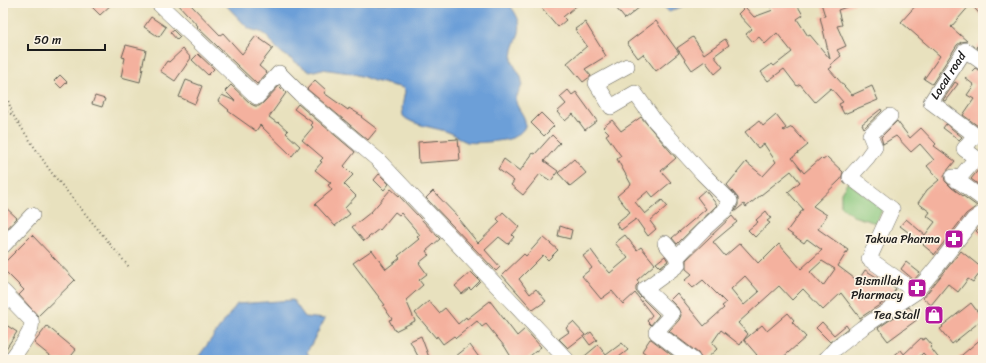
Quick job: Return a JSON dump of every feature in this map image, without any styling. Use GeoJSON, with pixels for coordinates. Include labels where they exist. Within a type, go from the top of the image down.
{"type":"FeatureCollection","features":[{"type":"Feature","properties":{"kind":"street"},"geometry":{"type":"LineString","coordinates":[[158,3],[257,97],[279,73],[300,94],[378,160],[567,360]]}},
{"type":"Feature","properties":{"kind":"street","name":"Local road"},"geometry":{"type":"LineString","coordinates":[[983,63],[965,50],[931,102],[974,135],[964,149],[976,158],[955,180],[983,199]]}},
{"type":"Feature","properties":{"kind":"street"},"geometry":{"type":"LineString","coordinates":[[627,66],[596,83],[611,107],[636,92],[654,120],[702,173],[730,201],[725,210],[676,256]]}},
{"type":"Feature","properties":{"kind":"street"},"geometry":{"type":"LineString","coordinates":[[890,116],[870,135],[875,147],[850,177],[892,209],[869,259],[916,292]]}},
{"type":"Feature","properties":{"kind":"street"},"geometry":{"type":"LineString","coordinates":[[825,360],[862,328],[916,292],[973,220],[983,213]]}},
{"type":"Feature","properties":{"kind":"street"},"geometry":{"type":"LineString","coordinates":[[3,246],[32,215]]}},
{"type":"Feature","properties":{"kind":"street"},"geometry":{"type":"LineString","coordinates":[[665,243],[676,256],[678,265],[645,289],[672,314],[656,332],[693,360]]}},
{"type":"Feature","properties":{"kind":"street"},"geometry":{"type":"LineString","coordinates":[[3,291],[31,320],[32,324],[31,330],[11,360]]}},
{"type":"Feature","properties":{"kind":"path"},"geometry":{"type":"LineString","coordinates":[[3,86],[13,115],[51,172],[129,267]]}},
{"type":"Feature","properties":{"kind":"path"},"geometry":{"type":"LineString","coordinates":[[3,110],[13,115]]}},
{"type":"Feature","properties":{"kind":"green space"},"geometry":{"type":"Polygon","coordinates":[[[848,182],[883,208],[876,223],[853,216],[841,206],[841,193],[848,182]]]}},
{"type":"Feature","properties":{"kind":"water"},"geometry":{"type":"Polygon","coordinates":[[[224,3],[508,3],[518,18],[520,27],[518,38],[513,48],[512,59],[522,81],[516,101],[525,119],[525,126],[518,135],[512,138],[490,142],[471,143],[464,141],[448,132],[412,122],[403,116],[402,107],[405,91],[403,88],[350,73],[322,69],[310,72],[279,51],[266,35],[246,26],[224,3]]]}},
{"type":"Feature","properties":{"kind":"water"},"geometry":{"type":"Polygon","coordinates":[[[662,3],[687,3],[688,4],[669,12],[662,3]]]}},
{"type":"Feature","properties":{"kind":"water"},"geometry":{"type":"Polygon","coordinates":[[[293,300],[305,317],[325,319],[307,352],[311,360],[196,360],[237,304],[293,300]]]}},
{"type":"Feature","properties":{"kind":"building"},"geometry":{"type":"Polygon","coordinates":[[[88,3],[113,3],[100,15],[88,3]]]}},
{"type":"Feature","properties":{"kind":"building"},"geometry":{"type":"Polygon","coordinates":[[[177,3],[189,3],[220,35],[223,33],[242,54],[256,36],[273,48],[259,66],[267,73],[257,84],[197,27],[198,26],[177,3]]]}},
{"type":"Feature","properties":{"kind":"building"},"geometry":{"type":"Polygon","coordinates":[[[546,3],[580,3],[563,17],[566,20],[558,27],[541,7],[546,3]]]}},
{"type":"Feature","properties":{"kind":"building"},"geometry":{"type":"Polygon","coordinates":[[[612,3],[645,3],[625,19],[612,3]]]}},
{"type":"Feature","properties":{"kind":"building"},"geometry":{"type":"Polygon","coordinates":[[[766,3],[796,3],[803,15],[797,19],[808,36],[810,35],[830,59],[820,17],[825,16],[821,3],[855,3],[838,10],[842,25],[837,26],[846,46],[837,50],[841,56],[830,65],[832,67],[829,69],[852,95],[872,86],[878,100],[844,114],[839,104],[843,102],[831,88],[815,102],[800,84],[797,86],[784,69],[768,81],[761,72],[772,64],[774,66],[792,52],[777,33],[765,44],[759,37],[753,42],[746,34],[752,29],[738,14],[745,7],[754,17],[773,10],[766,3]]]}},
{"type":"Feature","properties":{"kind":"building"},"geometry":{"type":"Polygon","coordinates":[[[918,3],[983,3],[983,18],[971,4],[951,27],[967,41],[961,42],[957,45],[932,84],[924,79],[940,56],[901,22],[918,3]]]}},
{"type":"Feature","properties":{"kind":"building"},"geometry":{"type":"Polygon","coordinates":[[[151,17],[166,27],[159,37],[144,27],[151,17]]]}},
{"type":"Feature","properties":{"kind":"building"},"geometry":{"type":"Polygon","coordinates":[[[656,21],[679,53],[656,71],[643,54],[638,58],[627,43],[656,21]]]}},
{"type":"Feature","properties":{"kind":"building"},"geometry":{"type":"Polygon","coordinates":[[[585,22],[606,56],[585,69],[591,76],[583,82],[567,63],[587,46],[575,29],[585,22]]]}},
{"type":"Feature","properties":{"kind":"building"},"geometry":{"type":"Polygon","coordinates":[[[173,30],[180,37],[177,40],[170,32],[173,30]]]}},
{"type":"Feature","properties":{"kind":"building"},"geometry":{"type":"Polygon","coordinates":[[[693,37],[704,54],[725,39],[729,45],[714,56],[723,67],[715,74],[705,61],[692,70],[677,48],[693,37]]]}},
{"type":"Feature","properties":{"kind":"building"},"geometry":{"type":"Polygon","coordinates":[[[983,41],[983,52],[976,47],[983,41]]]}},
{"type":"Feature","properties":{"kind":"building"},"geometry":{"type":"Polygon","coordinates":[[[126,45],[146,50],[140,82],[121,77],[125,58],[122,57],[126,45]]]}},
{"type":"Feature","properties":{"kind":"building"},"geometry":{"type":"Polygon","coordinates":[[[183,49],[191,58],[175,81],[160,71],[167,61],[169,62],[183,49]]]}},
{"type":"Feature","properties":{"kind":"building"},"geometry":{"type":"Polygon","coordinates":[[[198,54],[214,69],[208,75],[192,60],[198,54]]]}},
{"type":"Feature","properties":{"kind":"building"},"geometry":{"type":"Polygon","coordinates":[[[975,68],[983,72],[982,129],[963,115],[974,99],[967,95],[974,85],[965,78],[975,68]]]}},
{"type":"Feature","properties":{"kind":"building"},"geometry":{"type":"Polygon","coordinates":[[[60,75],[67,82],[61,88],[54,81],[60,75]]]}},
{"type":"Feature","properties":{"kind":"building"},"geometry":{"type":"Polygon","coordinates":[[[186,80],[202,86],[195,104],[179,97],[186,80]]]}},
{"type":"Feature","properties":{"kind":"building"},"geometry":{"type":"Polygon","coordinates":[[[315,80],[326,90],[324,93],[348,110],[349,108],[362,116],[361,117],[377,129],[368,140],[307,89],[315,80]]]}},
{"type":"Feature","properties":{"kind":"building"},"geometry":{"type":"Polygon","coordinates":[[[955,82],[958,84],[945,101],[943,100],[955,82]]]}},
{"type":"Feature","properties":{"kind":"building"},"geometry":{"type":"Polygon","coordinates":[[[231,85],[255,106],[259,106],[263,103],[279,86],[286,93],[269,117],[277,123],[278,122],[288,131],[286,133],[300,146],[292,156],[260,125],[256,131],[228,111],[229,110],[218,101],[222,95],[235,101],[225,91],[231,85]]]}},
{"type":"Feature","properties":{"kind":"building"},"geometry":{"type":"Polygon","coordinates":[[[568,90],[572,95],[576,92],[597,121],[585,130],[573,114],[565,121],[557,112],[566,104],[560,97],[568,90]]]}},
{"type":"Feature","properties":{"kind":"building"},"geometry":{"type":"Polygon","coordinates":[[[95,96],[105,99],[102,107],[92,104],[95,96]]]}},
{"type":"Feature","properties":{"kind":"building"},"geometry":{"type":"Polygon","coordinates":[[[298,104],[355,152],[344,166],[353,175],[344,184],[356,196],[345,208],[350,214],[335,226],[315,204],[332,190],[328,185],[331,183],[315,170],[322,162],[320,161],[323,158],[302,140],[313,127],[311,125],[313,123],[294,109],[298,104]]]}},
{"type":"Feature","properties":{"kind":"building"},"geometry":{"type":"Polygon","coordinates":[[[881,109],[882,111],[864,128],[862,124],[881,109]]]}},
{"type":"Feature","properties":{"kind":"building"},"geometry":{"type":"Polygon","coordinates":[[[541,113],[554,126],[544,136],[531,123],[541,113]]]}},
{"type":"Feature","properties":{"kind":"building"},"geometry":{"type":"Polygon","coordinates":[[[776,115],[786,128],[783,130],[784,131],[792,127],[808,145],[792,158],[804,173],[821,158],[823,160],[827,157],[843,172],[841,179],[813,206],[827,215],[818,229],[848,250],[838,266],[858,281],[865,270],[896,289],[890,298],[860,318],[841,293],[823,310],[803,289],[792,300],[779,286],[738,323],[748,334],[740,345],[721,330],[712,343],[717,349],[705,360],[702,360],[698,353],[669,331],[679,320],[681,315],[678,308],[670,300],[677,293],[704,326],[724,308],[722,306],[726,303],[703,280],[693,288],[685,280],[692,274],[686,269],[686,260],[732,216],[737,222],[713,242],[725,256],[740,243],[758,263],[779,244],[801,269],[822,250],[807,239],[804,243],[787,231],[803,209],[788,192],[800,182],[791,171],[746,207],[744,204],[734,212],[738,205],[738,198],[727,185],[746,162],[763,176],[776,162],[764,144],[758,148],[745,132],[759,121],[763,126],[776,115]],[[822,261],[810,272],[823,286],[835,269],[822,261]],[[745,276],[731,289],[744,305],[759,292],[745,276]]]}},
{"type":"Feature","properties":{"kind":"building"},"geometry":{"type":"Polygon","coordinates":[[[641,117],[676,158],[661,171],[671,182],[653,197],[648,191],[635,202],[645,214],[662,200],[667,206],[650,221],[656,229],[648,236],[636,219],[621,230],[616,223],[630,212],[617,196],[631,184],[617,159],[621,156],[606,135],[609,133],[603,127],[612,120],[621,131],[641,117]]]}},
{"type":"Feature","properties":{"kind":"building"},"geometry":{"type":"Polygon","coordinates":[[[897,121],[910,138],[921,128],[936,144],[934,146],[955,161],[944,176],[945,181],[952,188],[977,206],[966,214],[934,255],[923,245],[924,244],[900,226],[906,219],[925,235],[935,222],[927,216],[930,212],[918,203],[927,190],[939,180],[927,166],[934,160],[920,144],[911,152],[896,136],[883,144],[881,137],[897,121]]]}},
{"type":"Feature","properties":{"kind":"building"},"geometry":{"type":"Polygon","coordinates":[[[946,124],[962,137],[959,140],[943,128],[946,124]]]}},
{"type":"Feature","properties":{"kind":"building"},"geometry":{"type":"Polygon","coordinates":[[[552,135],[560,143],[544,161],[558,171],[551,181],[540,174],[523,195],[511,185],[514,181],[498,169],[504,159],[520,171],[533,153],[535,154],[552,135]]]}},
{"type":"Feature","properties":{"kind":"building"},"geometry":{"type":"Polygon","coordinates":[[[458,139],[460,160],[419,163],[418,142],[458,139]]]}},
{"type":"Feature","properties":{"kind":"building"},"geometry":{"type":"Polygon","coordinates":[[[574,159],[586,173],[570,186],[558,173],[574,159]]]}},
{"type":"Feature","properties":{"kind":"building"},"geometry":{"type":"Polygon","coordinates":[[[983,164],[983,188],[971,179],[983,164]]]}},
{"type":"Feature","properties":{"kind":"building"},"geometry":{"type":"Polygon","coordinates":[[[379,174],[389,184],[384,190],[374,180],[379,174]]]}},
{"type":"Feature","properties":{"kind":"building"},"geometry":{"type":"Polygon","coordinates":[[[391,189],[440,239],[426,251],[429,255],[419,263],[427,274],[419,280],[423,285],[406,300],[415,321],[395,331],[389,320],[392,319],[383,306],[385,305],[353,263],[372,250],[386,269],[400,258],[398,256],[419,239],[417,237],[420,235],[401,213],[399,215],[395,212],[380,230],[379,229],[364,241],[352,227],[371,212],[391,189]]]}},
{"type":"Feature","properties":{"kind":"building"},"geometry":{"type":"Polygon","coordinates":[[[705,190],[717,205],[677,244],[672,238],[706,209],[697,197],[705,190]]]}},
{"type":"Feature","properties":{"kind":"building"},"geometry":{"type":"Polygon","coordinates":[[[433,191],[460,219],[459,220],[478,243],[500,222],[497,219],[503,212],[519,227],[512,235],[514,237],[508,244],[499,237],[485,250],[500,267],[496,271],[426,198],[433,191]]]}},
{"type":"Feature","properties":{"kind":"building"},"geometry":{"type":"Polygon","coordinates":[[[3,205],[17,218],[3,233],[3,205]]]}},
{"type":"Feature","properties":{"kind":"building"},"geometry":{"type":"Polygon","coordinates":[[[766,211],[771,218],[767,221],[770,223],[755,237],[748,230],[758,222],[756,220],[766,211]]]}},
{"type":"Feature","properties":{"kind":"building"},"geometry":{"type":"Polygon","coordinates":[[[983,224],[983,237],[976,231],[983,224]]]}},
{"type":"Feature","properties":{"kind":"building"},"geometry":{"type":"Polygon","coordinates":[[[560,226],[572,230],[570,239],[558,236],[560,226]]]}},
{"type":"Feature","properties":{"kind":"building"},"geometry":{"type":"Polygon","coordinates":[[[32,235],[75,280],[38,316],[19,295],[24,290],[3,269],[3,264],[32,235]]]}},
{"type":"Feature","properties":{"kind":"building"},"geometry":{"type":"Polygon","coordinates":[[[625,235],[637,250],[641,247],[655,264],[637,280],[639,283],[636,286],[636,291],[639,295],[659,315],[651,325],[647,321],[652,315],[635,293],[623,304],[612,291],[601,299],[582,276],[592,268],[583,256],[591,250],[610,273],[628,258],[615,243],[625,235]]]}},
{"type":"Feature","properties":{"kind":"building"},"geometry":{"type":"Polygon","coordinates":[[[543,237],[558,250],[548,260],[543,255],[519,279],[530,294],[536,289],[546,301],[533,310],[502,275],[524,254],[526,256],[543,237]]]}},
{"type":"Feature","properties":{"kind":"building"},"geometry":{"type":"Polygon","coordinates":[[[961,251],[983,269],[973,282],[968,279],[958,292],[948,284],[931,305],[923,298],[961,251]]]}},
{"type":"Feature","properties":{"kind":"building"},"geometry":{"type":"Polygon","coordinates":[[[665,256],[668,261],[660,267],[656,263],[665,256]]]}},
{"type":"Feature","properties":{"kind":"building"},"geometry":{"type":"Polygon","coordinates":[[[906,262],[920,273],[914,280],[901,269],[906,262]]]}},
{"type":"Feature","properties":{"kind":"building"},"geometry":{"type":"Polygon","coordinates":[[[471,272],[480,281],[471,290],[469,288],[462,294],[455,286],[471,272]]]}},
{"type":"Feature","properties":{"kind":"building"},"geometry":{"type":"Polygon","coordinates":[[[429,301],[439,313],[445,308],[458,324],[490,301],[517,336],[525,329],[541,347],[525,360],[513,360],[505,347],[486,324],[482,327],[477,321],[456,338],[454,336],[443,344],[415,313],[429,301]]]}},
{"type":"Feature","properties":{"kind":"building"},"geometry":{"type":"Polygon","coordinates":[[[971,303],[983,319],[952,344],[940,329],[971,303]]]}},
{"type":"Feature","properties":{"kind":"building"},"geometry":{"type":"Polygon","coordinates":[[[909,307],[918,319],[888,341],[878,328],[909,307]]]}},
{"type":"Feature","properties":{"kind":"building"},"geometry":{"type":"Polygon","coordinates":[[[788,313],[794,320],[792,322],[806,337],[780,360],[751,360],[757,355],[744,340],[762,325],[767,331],[788,313]]]}},
{"type":"Feature","properties":{"kind":"building"},"geometry":{"type":"Polygon","coordinates":[[[573,322],[585,335],[568,348],[559,339],[569,332],[566,328],[573,322]]]}},
{"type":"Feature","properties":{"kind":"building"},"geometry":{"type":"Polygon","coordinates":[[[822,322],[834,335],[846,325],[848,328],[830,342],[816,328],[822,322]]]}},
{"type":"Feature","properties":{"kind":"building"},"geometry":{"type":"Polygon","coordinates":[[[3,323],[17,332],[3,353],[3,323]]]}},
{"type":"Feature","properties":{"kind":"building"},"geometry":{"type":"Polygon","coordinates":[[[47,326],[76,350],[68,360],[55,360],[34,343],[47,326]]]}},
{"type":"Feature","properties":{"kind":"building"},"geometry":{"type":"Polygon","coordinates":[[[591,332],[597,340],[590,345],[584,337],[591,332]]]}},
{"type":"Feature","properties":{"kind":"building"},"geometry":{"type":"Polygon","coordinates":[[[421,336],[430,360],[420,360],[410,341],[421,336]]]}},
{"type":"Feature","properties":{"kind":"building"},"geometry":{"type":"Polygon","coordinates":[[[983,337],[983,356],[979,360],[956,360],[983,337]]]}},
{"type":"Feature","properties":{"kind":"building"},"geometry":{"type":"Polygon","coordinates":[[[921,338],[922,340],[926,338],[932,345],[930,347],[940,360],[929,360],[923,353],[916,360],[888,360],[901,350],[904,354],[921,338]]]}},
{"type":"Feature","properties":{"kind":"building"},"geometry":{"type":"Polygon","coordinates":[[[650,339],[678,360],[642,360],[646,354],[642,351],[650,339]]]}},
{"type":"Feature","properties":{"kind":"building"},"geometry":{"type":"Polygon","coordinates":[[[622,343],[628,350],[615,360],[580,360],[598,345],[606,355],[622,343]]]}},
{"type":"Feature","properties":{"kind":"building"},"geometry":{"type":"Polygon","coordinates":[[[470,345],[481,360],[451,360],[470,345]]]}},
{"type":"Feature","properties":{"kind":"place","name":"Takwa Pharma"},"geometry":{"type":"Point","coordinates":[954,239]}},
{"type":"Feature","properties":{"kind":"place","name":"Bismillah Pharmacy"},"geometry":{"type":"Point","coordinates":[917,288]}},
{"type":"Feature","properties":{"kind":"place","name":"Tea Stall"},"geometry":{"type":"Point","coordinates":[934,315]}}]}
